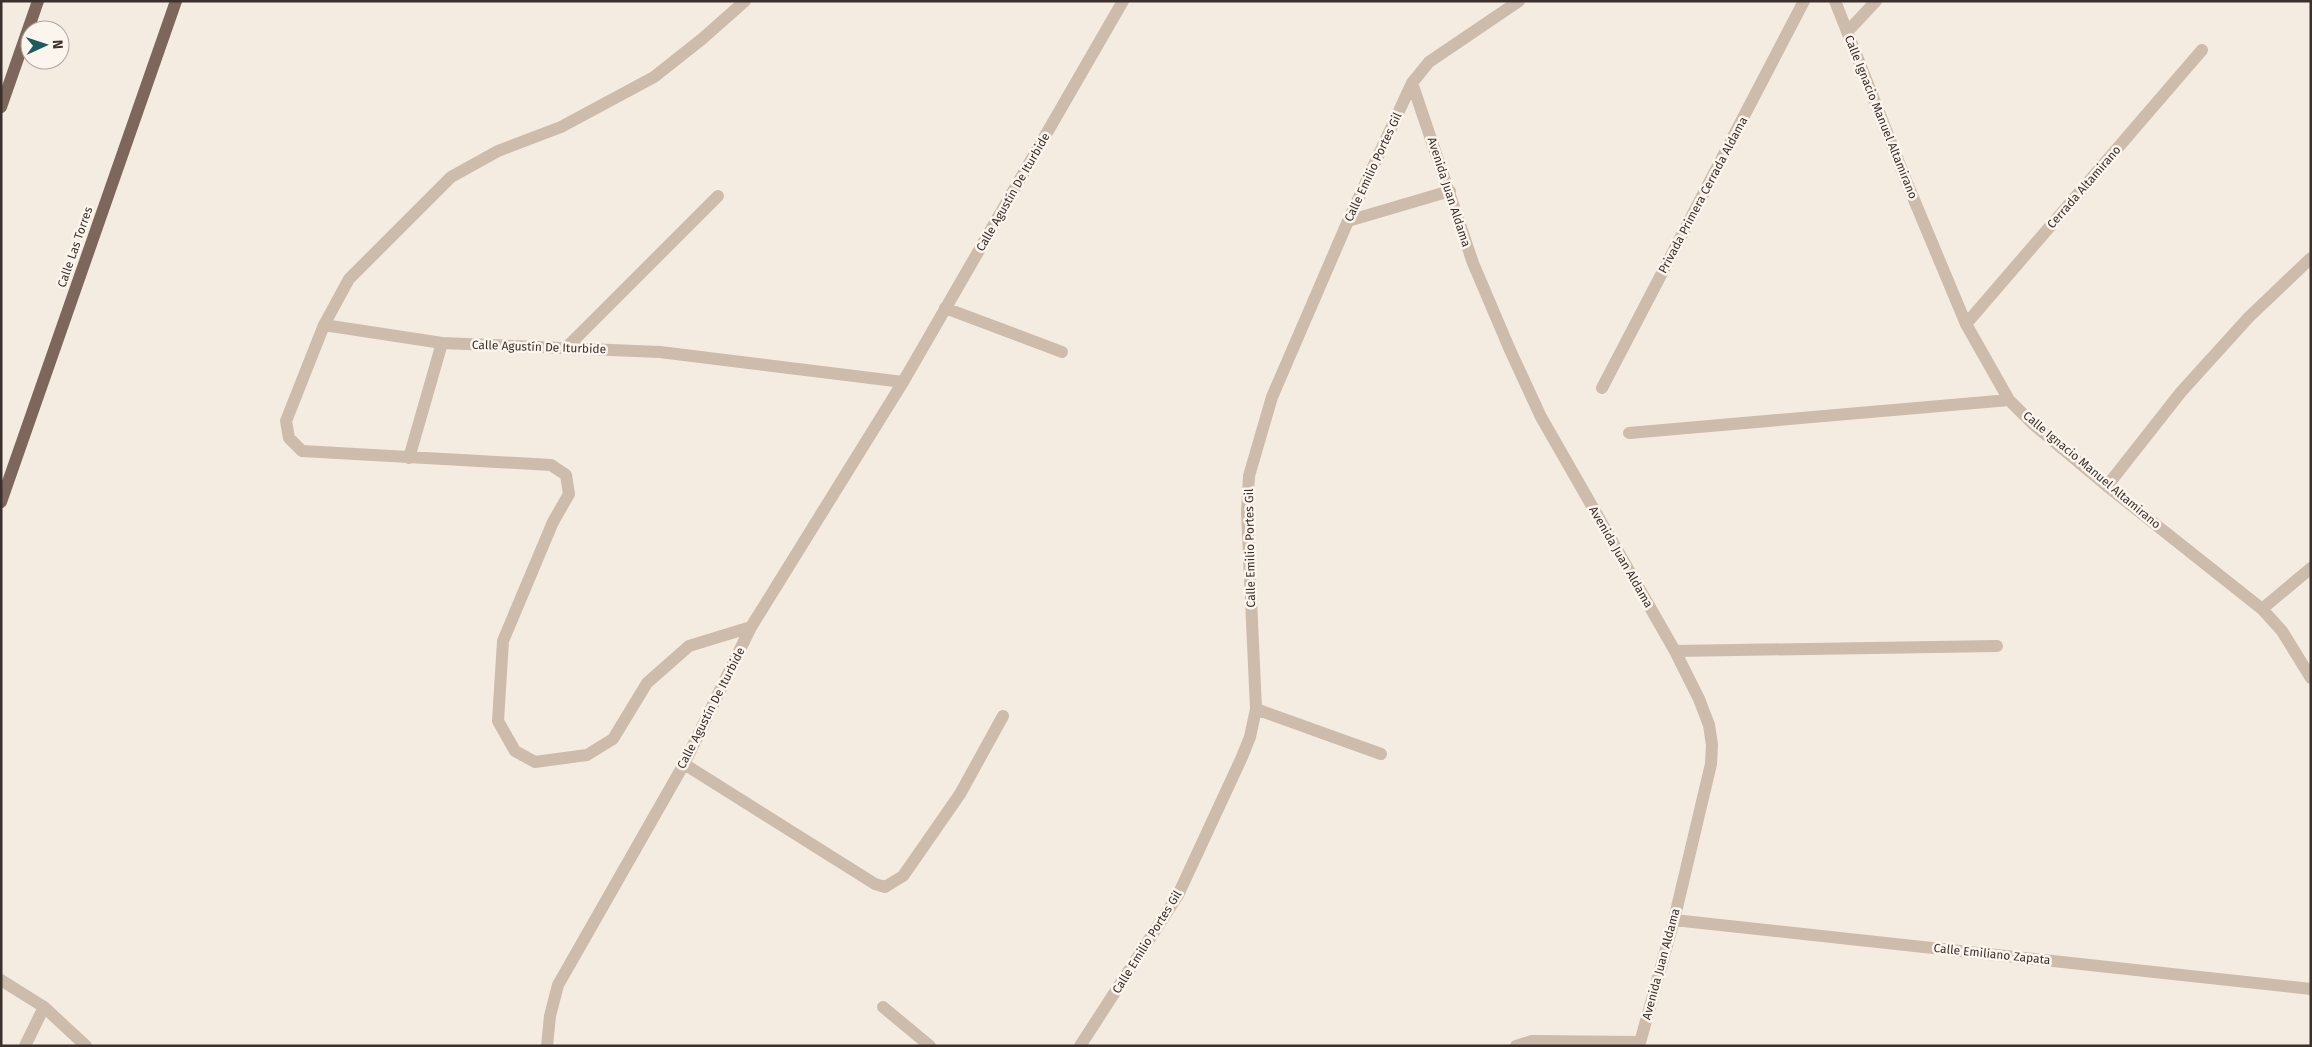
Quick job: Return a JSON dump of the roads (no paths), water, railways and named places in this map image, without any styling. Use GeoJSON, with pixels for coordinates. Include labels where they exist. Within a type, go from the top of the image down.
{"type":"FeatureCollection","features":[{"type":"Feature","properties":{"kind":"main road"},"geometry":{"type":"LineString","coordinates":[[1,107],[38,1]]}},
{"type":"Feature","properties":{"kind":"main road","name":"Calle Las Torres"},"geometry":{"type":"LineString","coordinates":[[1,502],[176,1]]}},
{"type":"Feature","properties":{"kind":"street"},"geometry":{"type":"LineString","coordinates":[[745,1],[702,39],[654,77],[561,127],[498,150],[451,177],[349,279],[324,325],[286,421],[289,438],[302,451],[550,465],[566,475],[569,494],[554,522],[503,641],[498,721],[515,752],[535,762],[587,755],[613,739],[647,683],[689,646],[751,627]]}},
{"type":"Feature","properties":{"kind":"street","name":"Calle Agustín De Iturbide"},"geometry":{"type":"LineString","coordinates":[[547,1046],[550,1016],[558,986],[684,764],[751,627],[904,382],[1123,1]]}},
{"type":"Feature","properties":{"kind":"street","name":"Calle Emilio Portes Gil"},"geometry":{"type":"LineString","coordinates":[[1080,1046],[1178,895],[1250,737],[1256,709],[1247,512],[1249,476],[1272,397],[1348,221],[1412,83],[1429,62],[1519,1]]}},
{"type":"Feature","properties":{"kind":"street","name":"Privada Primera Cerrada Aldama"},"geometry":{"type":"LineString","coordinates":[[1602,388],[1804,1]]}},
{"type":"Feature","properties":{"kind":"street","name":"Calle Ignacio Manuel Altamirano"},"geometry":{"type":"LineString","coordinates":[[1835,1],[1907,183],[1966,324],[2009,400],[2033,424],[2107,486],[2262,609],[2282,631],[2311,678]]}},
{"type":"Feature","properties":{"kind":"street"},"geometry":{"type":"LineString","coordinates":[[1848,31],[1876,1]]}},
{"type":"Feature","properties":{"kind":"street","name":"Cerrada Altamirano"},"geometry":{"type":"LineString","coordinates":[[1966,324],[2202,50]]}},
{"type":"Feature","properties":{"kind":"street","name":"Avenida Juan Aldama"},"geometry":{"type":"LineString","coordinates":[[1412,83],[1473,263],[1540,417],[1675,650],[1699,699],[1709,725],[1712,745],[1711,764],[1674,920],[1640,1044]]}},
{"type":"Feature","properties":{"kind":"street"},"geometry":{"type":"LineString","coordinates":[[1348,221],[1450,191]]}},
{"type":"Feature","properties":{"kind":"street"},"geometry":{"type":"LineString","coordinates":[[566,348],[718,196]]}},
{"type":"Feature","properties":{"kind":"street"},"geometry":{"type":"LineString","coordinates":[[2107,486],[2181,392],[2249,317],[2311,258]]}},
{"type":"Feature","properties":{"kind":"street"},"geometry":{"type":"LineString","coordinates":[[945,308],[1062,352]]}},
{"type":"Feature","properties":{"kind":"street","name":"Calle Agustín De Iturbide"},"geometry":{"type":"LineString","coordinates":[[324,325],[442,343],[660,352],[904,382]]}},
{"type":"Feature","properties":{"kind":"street"},"geometry":{"type":"LineString","coordinates":[[409,458],[442,343]]}},
{"type":"Feature","properties":{"kind":"street"},"geometry":{"type":"LineString","coordinates":[[1629,433],[2009,400]]}},
{"type":"Feature","properties":{"kind":"street"},"geometry":{"type":"LineString","coordinates":[[2262,609],[2311,568]]}},
{"type":"Feature","properties":{"kind":"street"},"geometry":{"type":"LineString","coordinates":[[1675,650],[1997,646]]}},
{"type":"Feature","properties":{"kind":"street"},"geometry":{"type":"LineString","coordinates":[[1256,709],[1381,754]]}},
{"type":"Feature","properties":{"kind":"street"},"geometry":{"type":"LineString","coordinates":[[684,764],[875,884],[885,887],[893,884],[902,876],[926,844],[960,794],[1003,716]]}},
{"type":"Feature","properties":{"kind":"street","name":"Calle Emiliano Zapata"},"geometry":{"type":"LineString","coordinates":[[1674,920],[2311,989]]}},
{"type":"Feature","properties":{"kind":"street"},"geometry":{"type":"LineString","coordinates":[[1,980],[44,1007],[86,1046]]}},
{"type":"Feature","properties":{"kind":"street"},"geometry":{"type":"LineString","coordinates":[[25,1046],[44,1007]]}},
{"type":"Feature","properties":{"kind":"street"},"geometry":{"type":"LineString","coordinates":[[883,1007],[930,1046]]}},
{"type":"Feature","properties":{"kind":"street"},"geometry":{"type":"LineString","coordinates":[[1516,1046],[1532,1041],[1640,1044]]}}]}
